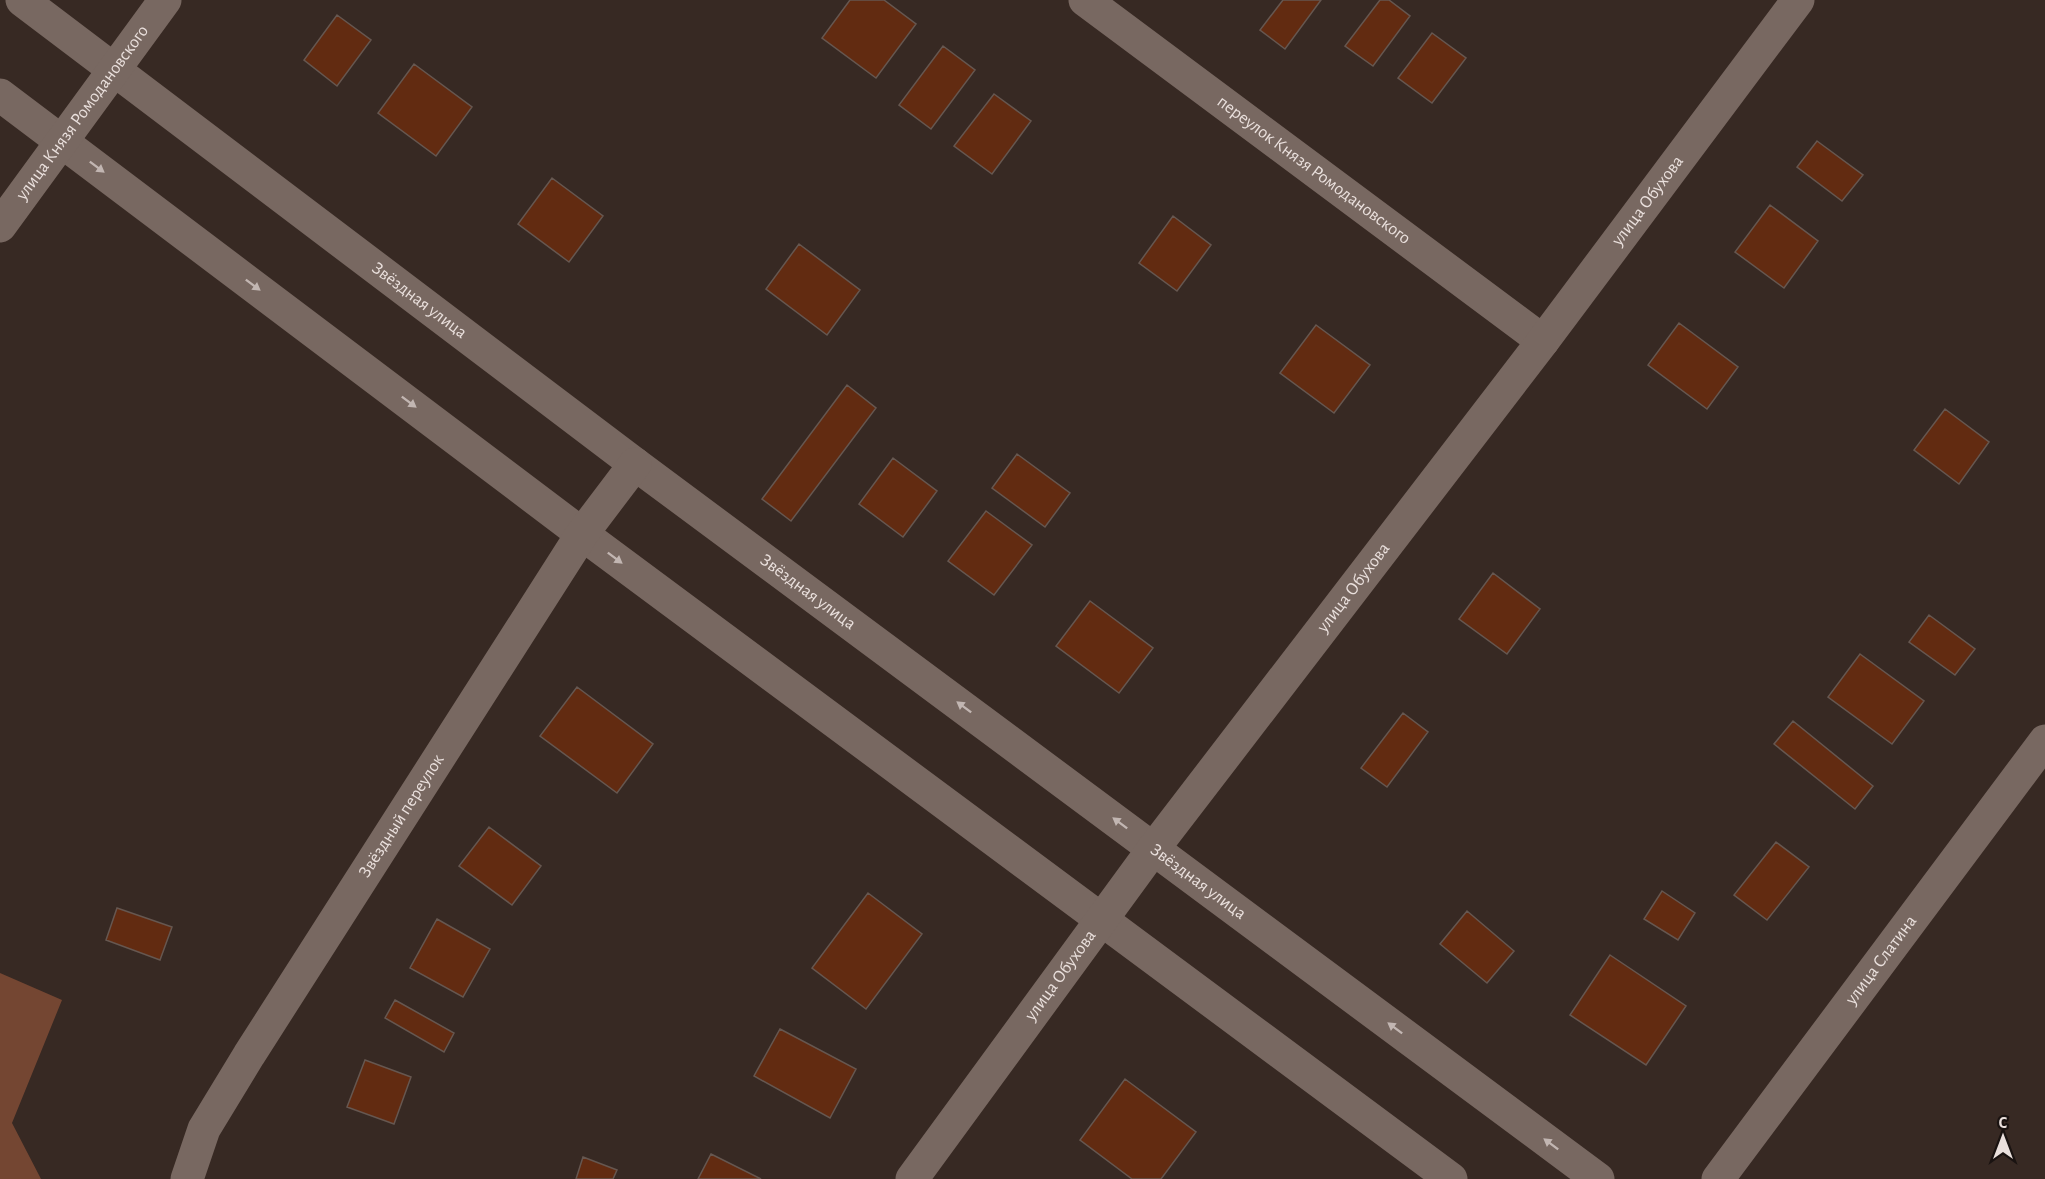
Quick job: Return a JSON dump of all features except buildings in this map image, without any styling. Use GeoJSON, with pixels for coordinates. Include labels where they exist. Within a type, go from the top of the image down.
{"type":"FeatureCollection","features":[{"type":"Feature","properties":{"kind":"street","name":"Звёздная улица"},"geometry":{"type":"LineString","coordinates":[[22,0],[635,464],[1598,1179]]}},
{"type":"Feature","properties":{"kind":"street","name":"улица Князя Ромодановского"},"geometry":{"type":"LineString","coordinates":[[0,226],[165,0]]}},
{"type":"Feature","properties":{"kind":"street","name":"переулок Князя Ромодановского"},"geometry":{"type":"LineString","coordinates":[[1085,0],[1543,341]]}},
{"type":"Feature","properties":{"kind":"street","name":"улица Обухова"},"geometry":{"type":"LineString","coordinates":[[912,1179],[1154,848],[1543,341],[1798,0]]}},
{"type":"Feature","properties":{"kind":"street"},"geometry":{"type":"LineString","coordinates":[[0,95],[582,534],[1451,1179]]}},
{"type":"Feature","properties":{"kind":"street","name":"Звёздный переулок"},"geometry":{"type":"LineString","coordinates":[[187,1179],[204,1129],[249,1055],[582,534],[635,464]]}},
{"type":"Feature","properties":{"kind":"street","name":"улица Слатина"},"geometry":{"type":"LineString","coordinates":[[1718,1179],[2045,741]]}},
{"type":"Feature","properties":{"kind":"shaded area"},"geometry":{"type":"Polygon","coordinates":[[[0,973],[62,1000],[12,1123],[41,1179],[0,1179],[0,973]]]}}]}
